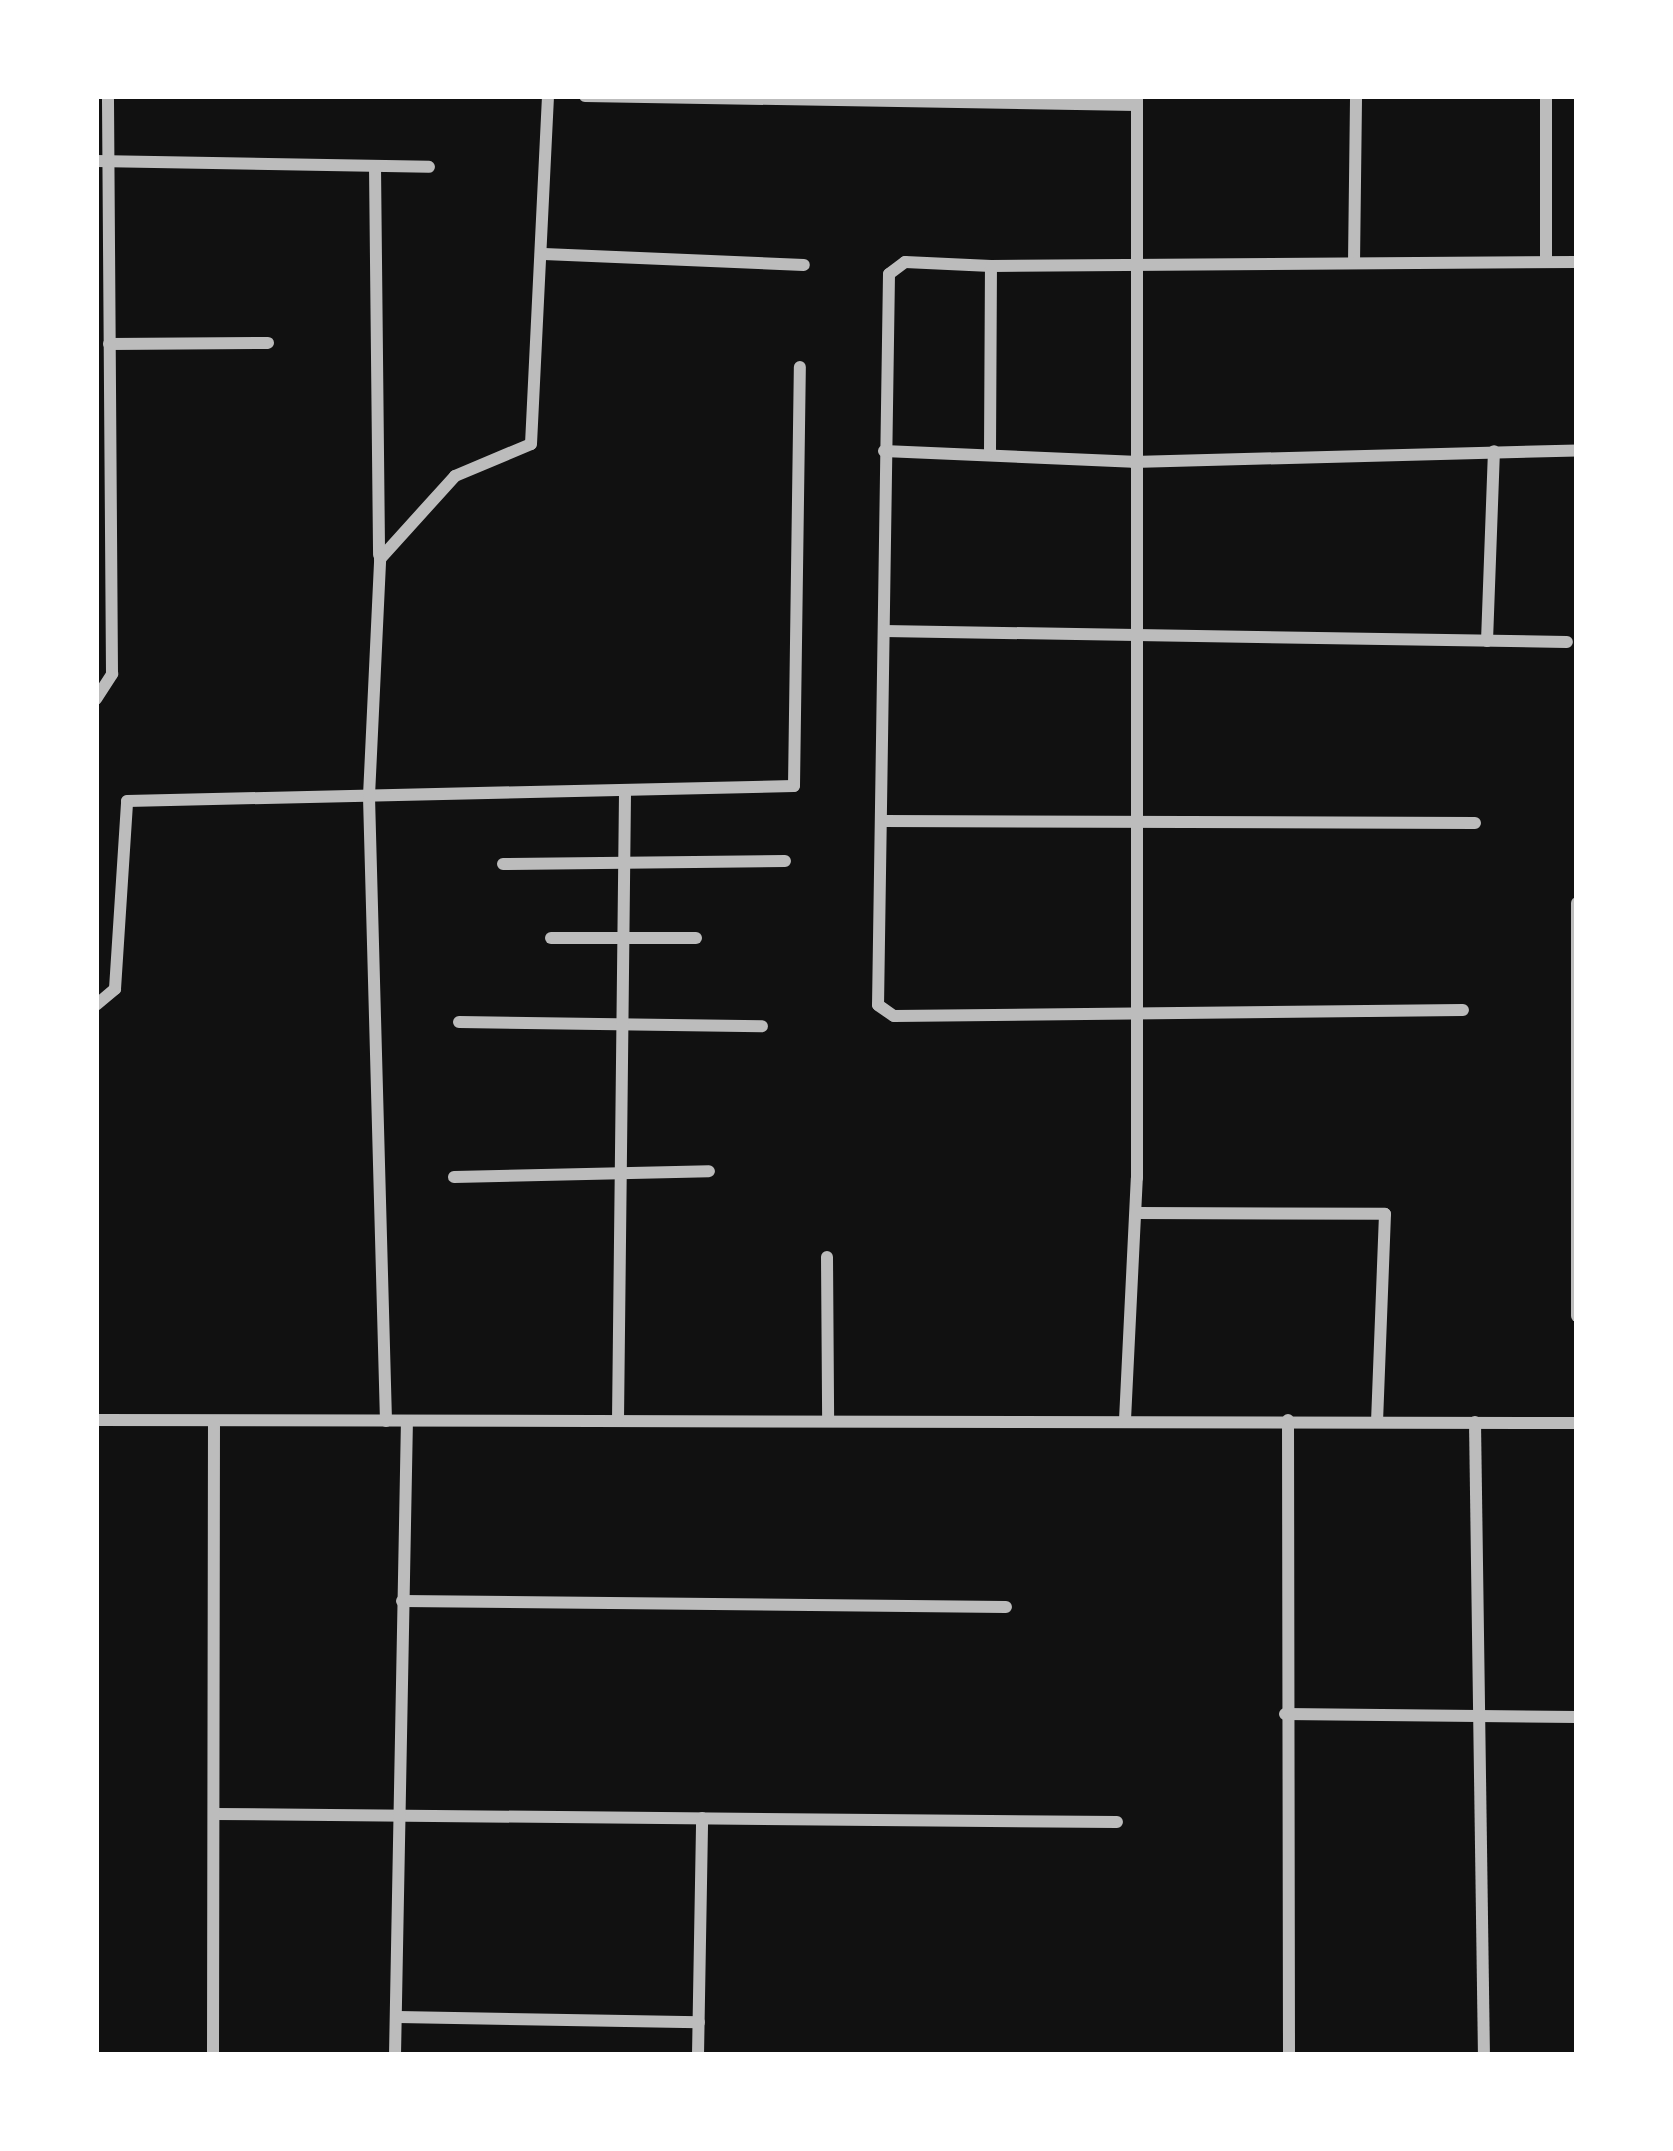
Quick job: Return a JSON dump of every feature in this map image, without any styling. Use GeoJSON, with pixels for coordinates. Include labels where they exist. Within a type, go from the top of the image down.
{"type":"FeatureCollection","features":[{"type":"Feature","properties":{"kind":"street"},"geometry":{"type":"LineString","coordinates":[[96,699],[112,674],[103,525],[109,344],[103,161],[108,96]]}},
{"type":"Feature","properties":{"kind":"street"},"geometry":{"type":"LineString","coordinates":[[380,560],[455,476],[531,444],[544,254],[548,96]]}},
{"type":"Feature","properties":{"kind":"street"},"geometry":{"type":"LineString","coordinates":[[585,96],[1137,100],[1130,823],[1136,1214],[1125,1420]]}},
{"type":"Feature","properties":{"kind":"street"},"geometry":{"type":"LineString","coordinates":[[1354,263],[1356,96]]}},
{"type":"Feature","properties":{"kind":"street"},"geometry":{"type":"LineString","coordinates":[[1546,96],[1546,262]]}},
{"type":"Feature","properties":{"kind":"street"},"geometry":{"type":"LineString","coordinates":[[103,161],[429,167]]}},
{"type":"Feature","properties":{"kind":"street"},"geometry":{"type":"LineString","coordinates":[[375,166],[380,560],[369,796],[386,1421]]}},
{"type":"Feature","properties":{"kind":"street"},"geometry":{"type":"LineString","coordinates":[[544,254],[804,266]]}},
{"type":"Feature","properties":{"kind":"street"},"geometry":{"type":"LineString","coordinates":[[1463,1010],[1134,1015],[883,1012],[889,274],[905,262],[991,266],[1577,262]]}},
{"type":"Feature","properties":{"kind":"street"},"geometry":{"type":"LineString","coordinates":[[990,451],[991,266]]}},
{"type":"Feature","properties":{"kind":"street"},"geometry":{"type":"LineString","coordinates":[[109,344],[268,343]]}},
{"type":"Feature","properties":{"kind":"street"},"geometry":{"type":"LineString","coordinates":[[96,1005],[116,989],[127,802],[786,789],[797,779],[800,367]]}},
{"type":"Feature","properties":{"kind":"street"},"geometry":{"type":"LineString","coordinates":[[884,451],[990,451],[1133,462],[1577,450]]}},
{"type":"Feature","properties":{"kind":"street"},"geometry":{"type":"LineString","coordinates":[[1487,641],[1494,451]]}},
{"type":"Feature","properties":{"kind":"street"},"geometry":{"type":"LineString","coordinates":[[884,631],[1131,631],[1567,642]]}},
{"type":"Feature","properties":{"kind":"street"},"geometry":{"type":"LineString","coordinates":[[618,1420],[614,1175],[625,790]]}},
{"type":"Feature","properties":{"kind":"street"},"geometry":{"type":"LineString","coordinates":[[884,821],[1475,824]]}},
{"type":"Feature","properties":{"kind":"street"},"geometry":{"type":"LineString","coordinates":[[503,864],[785,862]]}},
{"type":"Feature","properties":{"kind":"street"},"geometry":{"type":"LineString","coordinates":[[1577,903],[1577,1316]]}},
{"type":"Feature","properties":{"kind":"street"},"geometry":{"type":"LineString","coordinates":[[551,938],[621,942],[696,938]]}},
{"type":"Feature","properties":{"kind":"street"},"geometry":{"type":"LineString","coordinates":[[459,1022],[618,1019],[762,1026]]}},
{"type":"Feature","properties":{"kind":"street"},"geometry":{"type":"LineString","coordinates":[[454,1177],[709,1172]]}},
{"type":"Feature","properties":{"kind":"street"},"geometry":{"type":"LineString","coordinates":[[1136,1214],[1384,1214],[1377,1421]]}},
{"type":"Feature","properties":{"kind":"street"},"geometry":{"type":"LineString","coordinates":[[827,1257],[829,1420]]}},
{"type":"Feature","properties":{"kind":"street"},"geometry":{"type":"LineString","coordinates":[[96,1420],[1577,1423]]}},
{"type":"Feature","properties":{"kind":"street"},"geometry":{"type":"LineString","coordinates":[[1288,1420],[1289,2055]]}},
{"type":"Feature","properties":{"kind":"street"},"geometry":{"type":"LineString","coordinates":[[213,2055],[214,1421]]}},
{"type":"Feature","properties":{"kind":"street"},"geometry":{"type":"LineString","coordinates":[[395,2055],[395,1815],[407,1421]]}},
{"type":"Feature","properties":{"kind":"street"},"geometry":{"type":"LineString","coordinates":[[1475,1422],[1472,1716],[1484,2055]]}},
{"type":"Feature","properties":{"kind":"street"},"geometry":{"type":"LineString","coordinates":[[402,1601],[1006,1607]]}},
{"type":"Feature","properties":{"kind":"street"},"geometry":{"type":"LineString","coordinates":[[1285,1714],[1577,1717]]}},
{"type":"Feature","properties":{"kind":"street"},"geometry":{"type":"LineString","coordinates":[[214,1814],[1117,1822]]}},
{"type":"Feature","properties":{"kind":"street"},"geometry":{"type":"LineString","coordinates":[[698,2055],[702,1818]]}},
{"type":"Feature","properties":{"kind":"street"},"geometry":{"type":"LineString","coordinates":[[398,2018],[698,2022]]}}]}
